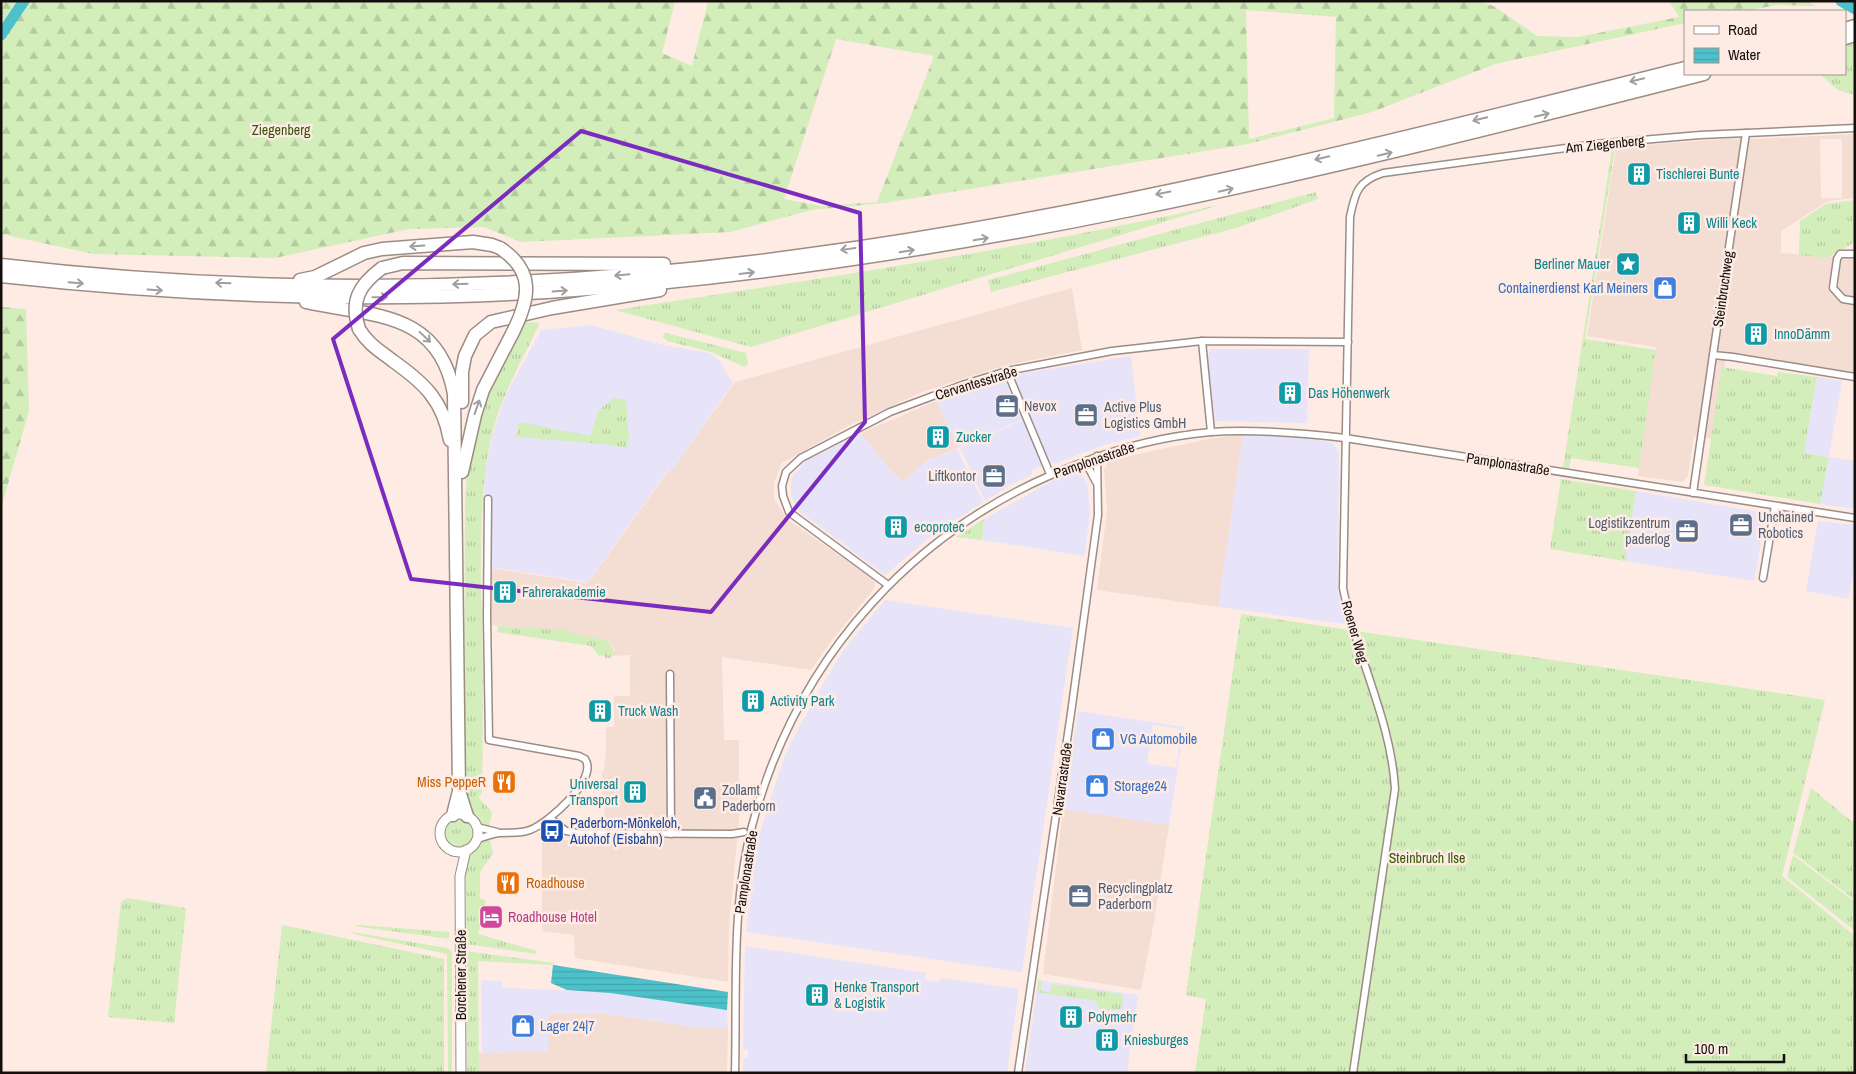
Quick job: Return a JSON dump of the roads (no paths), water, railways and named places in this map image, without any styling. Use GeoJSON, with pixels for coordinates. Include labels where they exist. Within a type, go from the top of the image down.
{"type":"FeatureCollection","features":[{"type":"Feature","properties":{"kind":"highway"},"geometry":{"type":"LineString","coordinates":[[276,290],[514,283],[723,265],[906,240],[1163,193],[1324,157],[1684,68]]}},
{"type":"Feature","properties":{"kind":"highway"},"geometry":{"type":"LineString","coordinates":[[1,276],[46,275],[194,282],[368,297],[513,293],[651,284],[874,256],[1103,216],[1342,164],[1700,75]]}},
{"type":"Feature","properties":{"kind":"highway"},"geometry":{"type":"LineString","coordinates":[[276,290],[315,277],[364,253],[382,249],[482,242],[500,248],[516,260],[525,278],[525,302],[513,332],[483,390],[458,476]]}},
{"type":"Feature","properties":{"kind":"highway"},"geometry":{"type":"LineString","coordinates":[[458,476],[449,432],[437,402],[417,378],[373,346],[364,338],[360,330],[356,320],[356,300],[368,278],[382,268],[403,263],[653,264],[710,261],[723,265]]}},
{"type":"Feature","properties":{"kind":"highway"},"geometry":{"type":"LineString","coordinates":[[1,265],[46,275]]}},
{"type":"Feature","properties":{"kind":"highway"},"geometry":{"type":"LineString","coordinates":[[458,476],[462,372],[470,343],[481,328],[491,322],[504,318],[675,288],[698,278]]}},
{"type":"Feature","properties":{"kind":"highway"},"geometry":{"type":"LineString","coordinates":[[276,290],[400,321],[414,328],[431,343],[446,363],[451,377],[454,394],[462,564],[458,617],[459,791],[453,815]]}},
{"type":"Feature","properties":{"kind":"highway"},"geometry":{"type":"LineString","coordinates":[[459,791],[466,816]]}},
{"type":"Feature","properties":{"kind":"main road"},"geometry":{"type":"LineString","coordinates":[[453,815],[466,816],[473,820],[477,827],[477,839],[466,850],[453,851],[444,844],[440,833],[444,822],[453,815]]}},
{"type":"Feature","properties":{"kind":"main road","name":"Borchener Straße"},"geometry":{"type":"LineString","coordinates":[[461,1073],[460,876],[466,850]]}},
{"type":"Feature","properties":{"kind":"main road","name":"Borchener Straße"},"geometry":{"type":"LineString","coordinates":[[453,851],[460,876]]}},
{"type":"Feature","properties":{"kind":"street","name":"Am Ziegenberg"},"geometry":{"type":"LineString","coordinates":[[1359,186],[1371,177],[1383,173],[1595,144],[1746,133],[1855,128]]}},
{"type":"Feature","properties":{"kind":"street","name":"Steinbruchweg"},"geometry":{"type":"LineString","coordinates":[[1693,493],[1746,133]]}},
{"type":"Feature","properties":{"kind":"street","name":"Roener Weg"},"geometry":{"type":"LineString","coordinates":[[1353,1073],[1395,789],[1394,764],[1389,740],[1353,629],[1343,588],[1350,217],[1353,199],[1359,186]]}},
{"type":"Feature","properties":{"kind":"street"},"geometry":{"type":"LineString","coordinates":[[1852,254],[1840,254],[1836,259],[1833,288],[1843,299],[1855,301]]}},
{"type":"Feature","properties":{"kind":"street"},"geometry":{"type":"LineString","coordinates":[[1202,341],[1211,432]]}},
{"type":"Feature","properties":{"kind":"street","name":"Cervantesstraße"},"geometry":{"type":"LineString","coordinates":[[888,584],[792,515],[786,508],[782,486],[786,472],[801,458],[887,414],[964,384],[1007,371],[1112,351],[1202,341],[1348,342]]}},
{"type":"Feature","properties":{"kind":"street"},"geometry":{"type":"LineString","coordinates":[[1714,355],[1855,377]]}},
{"type":"Feature","properties":{"kind":"street"},"geometry":{"type":"LineString","coordinates":[[1007,371],[1050,474]]}},
{"type":"Feature","properties":{"kind":"street","name":"Pamplonastraße"},"geometry":{"type":"LineString","coordinates":[[735,1073],[738,934],[741,893],[750,834],[765,784],[782,741],[818,674],[838,644],[888,584],[963,522],[1010,494],[1050,474],[1097,456],[1147,442],[1211,432],[1264,432],[1345,438],[1855,518]]}},
{"type":"Feature","properties":{"kind":"street","name":"Navarrastraße"},"geometry":{"type":"LineString","coordinates":[[1018,1073],[1071,714],[1098,515],[1097,456]]}},
{"type":"Feature","properties":{"kind":"street","name":"Navarrastraße"},"geometry":{"type":"LineString","coordinates":[[1085,461],[1097,484]]}},
{"type":"Feature","properties":{"kind":"street"},"geometry":{"type":"LineString","coordinates":[[477,827],[500,833],[522,833],[539,826],[550,818],[575,793],[586,778],[587,762],[579,756],[490,740],[487,616],[488,499]]}},
{"type":"Feature","properties":{"kind":"street"},"geometry":{"type":"LineString","coordinates":[[1763,578],[1775,506]]}},
{"type":"Feature","properties":{"kind":"street"},"geometry":{"type":"LineString","coordinates":[[670,674],[671,834]]}},
{"type":"Feature","properties":{"kind":"street"},"geometry":{"type":"LineString","coordinates":[[550,818],[566,831],[572,832],[671,834],[744,832]]}},
{"type":"Feature","properties":{"kind":"street"},"geometry":{"type":"LineString","coordinates":[[477,839],[500,833]]}},
{"type":"Feature","properties":{"kind":"water"},"geometry":{"type":"Polygon","coordinates":[[[553,965],[728,992],[727,1010],[610,993],[567,990],[551,983],[553,965]]]}},
{"type":"Feature","properties":{"kind":"waterway"},"geometry":{"type":"LineString","coordinates":[[1,35],[24,1]]}},
{"type":"Feature","properties":{"kind":"waterway"},"geometry":{"type":"LineString","coordinates":[[1841,1],[1855,9]]}},
{"type":"Feature","properties":{"kind":"place","name":"Tischlerei Bunte"},"geometry":{"type":"Point","coordinates":[1639,174]}},
{"type":"Feature","properties":{"kind":"place","name":"Willi Keck"},"geometry":{"type":"Point","coordinates":[1689,223]}},
{"type":"Feature","properties":{"kind":"place","name":"Berliner Mauer"},"geometry":{"type":"Point","coordinates":[1628,264]}},
{"type":"Feature","properties":{"kind":"place","name":"Containerdienst Karl Meiners"},"geometry":{"type":"Point","coordinates":[1665,288]}},
{"type":"Feature","properties":{"kind":"place","name":"InnoDämm"},"geometry":{"type":"Point","coordinates":[1756,334]}},
{"type":"Feature","properties":{"kind":"place","name":"Das Höhenwerk"},"geometry":{"type":"Point","coordinates":[1290,393]}},
{"type":"Feature","properties":{"kind":"place","name":"Nevox"},"geometry":{"type":"Point","coordinates":[1007,406]}},
{"type":"Feature","properties":{"kind":"place","name":"Active Plus Logistics GmbH"},"geometry":{"type":"Point","coordinates":[1086,415]}},
{"type":"Feature","properties":{"kind":"place","name":"Zucker"},"geometry":{"type":"Point","coordinates":[938,437]}},
{"type":"Feature","properties":{"kind":"place","name":"Liftkontor"},"geometry":{"type":"Point","coordinates":[994,476]}},
{"type":"Feature","properties":{"kind":"place","name":"Unchained Robotics"},"geometry":{"type":"Point","coordinates":[1741,525]}},
{"type":"Feature","properties":{"kind":"place","name":"ecoprotec"},"geometry":{"type":"Point","coordinates":[896,527]}},
{"type":"Feature","properties":{"kind":"place","name":"Logistikzentrum paderlog"},"geometry":{"type":"Point","coordinates":[1687,531]}},
{"type":"Feature","properties":{"kind":"place","name":"Fahrerakademie"},"geometry":{"type":"Point","coordinates":[505,592]}},
{"type":"Feature","properties":{"kind":"place","name":"Activity Park"},"geometry":{"type":"Point","coordinates":[753,701]}},
{"type":"Feature","properties":{"kind":"place","name":"Truck Wash"},"geometry":{"type":"Point","coordinates":[600,711]}},
{"type":"Feature","properties":{"kind":"place","name":"VG Automobile"},"geometry":{"type":"Point","coordinates":[1103,739]}},
{"type":"Feature","properties":{"kind":"place","name":"Miss PeppeR"},"geometry":{"type":"Point","coordinates":[504,782]}},
{"type":"Feature","properties":{"kind":"place","name":"Storage24"},"geometry":{"type":"Point","coordinates":[1097,786]}},
{"type":"Feature","properties":{"kind":"place","name":"Universal Transport"},"geometry":{"type":"Point","coordinates":[635,792]}},
{"type":"Feature","properties":{"kind":"place","name":"Zollamt Paderborn"},"geometry":{"type":"Point","coordinates":[705,798]}},
{"type":"Feature","properties":{"kind":"place","name":"Paderborn-Mönkeloh, Autohof (Eisbahn)"},"geometry":{"type":"Point","coordinates":[552,831]}},
{"type":"Feature","properties":{"kind":"place","name":"Roadhouse"},"geometry":{"type":"Point","coordinates":[508,883]}},
{"type":"Feature","properties":{"kind":"place","name":"Recyclingplatz Paderborn"},"geometry":{"type":"Point","coordinates":[1080,896]}},
{"type":"Feature","properties":{"kind":"place","name":"Roadhouse Hotel"},"geometry":{"type":"Point","coordinates":[491,917]}},
{"type":"Feature","properties":{"kind":"place","name":"Henke Transport & Logistik"},"geometry":{"type":"Point","coordinates":[817,995]}},
{"type":"Feature","properties":{"kind":"place","name":"Polymehr"},"geometry":{"type":"Point","coordinates":[1071,1017]}},
{"type":"Feature","properties":{"kind":"place","name":"Lager 24|7"},"geometry":{"type":"Point","coordinates":[523,1026]}},
{"type":"Feature","properties":{"kind":"place","name":"Kniesburges"},"geometry":{"type":"Point","coordinates":[1107,1040]}},
{"type":"Feature","properties":{"kind":"park label","name":"Ziegenberg"},"geometry":{"type":"Point","coordinates":[281,130]}},
{"type":"Feature","properties":{"kind":"park label","name":"Steinbruch Ilse"},"geometry":{"type":"Point","coordinates":[1427,858]}}]}
